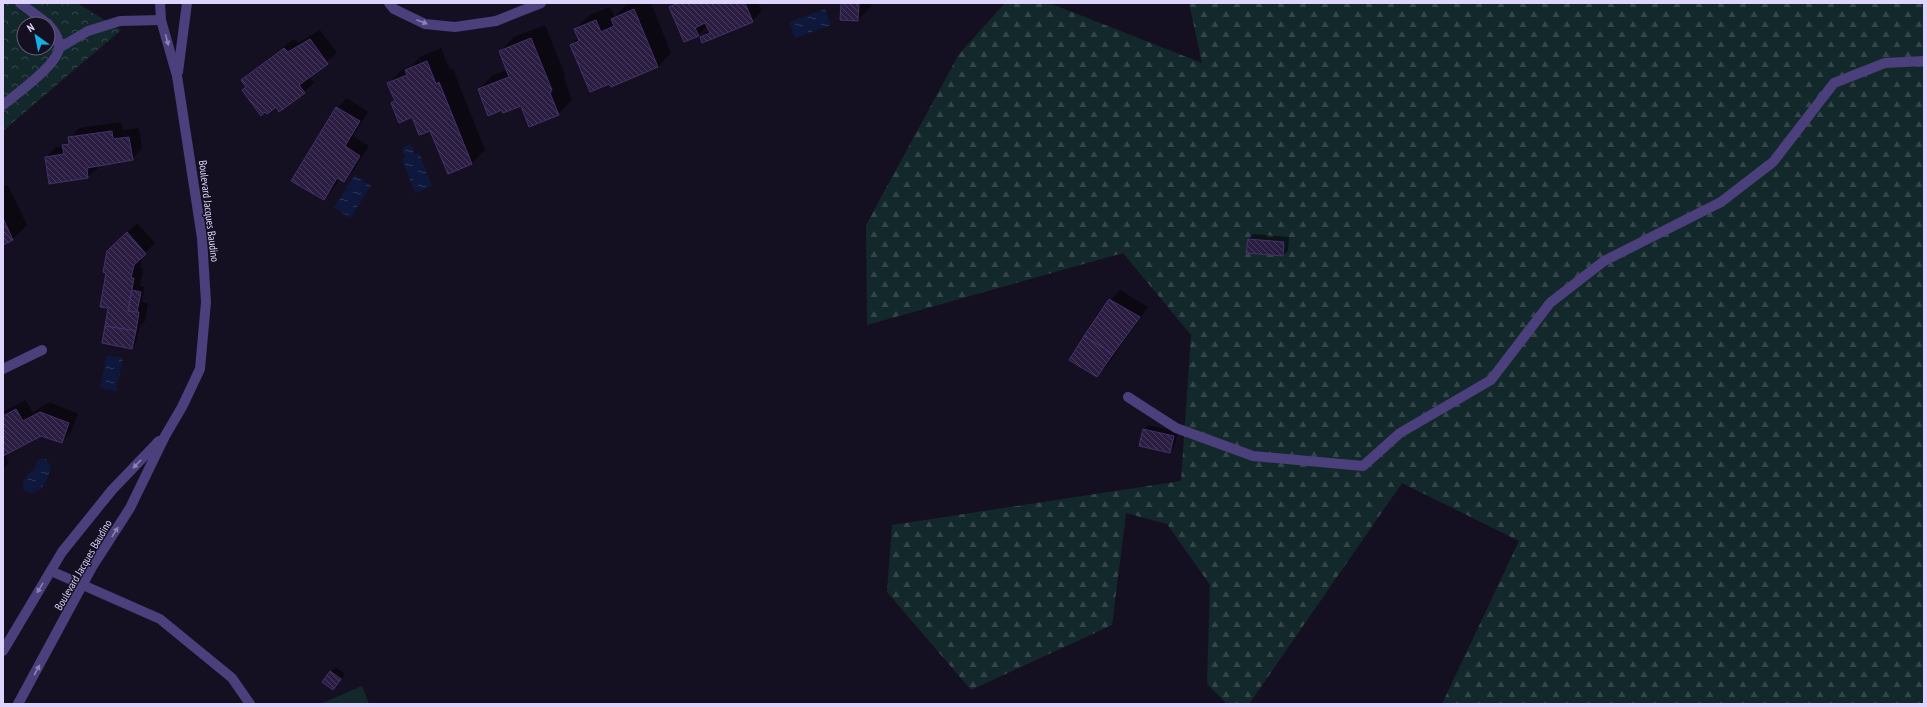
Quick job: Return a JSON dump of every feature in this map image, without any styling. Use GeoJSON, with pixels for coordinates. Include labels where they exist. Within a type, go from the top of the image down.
{"type":"FeatureCollection","features":[{"type":"Feature","properties":{"kind":"street"},"geometry":{"type":"LineString","coordinates":[[20,3],[37,16]]}},
{"type":"Feature","properties":{"kind":"street","name":"Boulevard Jacques Baudino"},"geometry":{"type":"LineString","coordinates":[[18,704],[83,585],[130,508],[200,369],[206,302],[202,238],[177,76],[161,20],[160,3]]}},
{"type":"Feature","properties":{"kind":"street","name":"Boulevard Jacques Baudino"},"geometry":{"type":"LineString","coordinates":[[177,76],[187,3]]}},
{"type":"Feature","properties":{"kind":"street"},"geometry":{"type":"LineString","coordinates":[[389,3],[394,9],[425,24],[455,27],[496,21],[540,3]]}},
{"type":"Feature","properties":{"kind":"street"},"geometry":{"type":"LineString","coordinates":[[3,105],[52,63],[59,48],[88,32],[120,21],[161,20]]}},
{"type":"Feature","properties":{"kind":"street"},"geometry":{"type":"LineString","coordinates":[[56,34],[59,48]]}},
{"type":"Feature","properties":{"kind":"street"},"geometry":{"type":"LineString","coordinates":[[1128,397],[1176,428],[1253,456],[1363,466],[1400,433],[1491,380],[1550,303],[1604,261],[1721,202],[1773,162],[1834,83],[1885,63],[1924,61]]}},
{"type":"Feature","properties":{"kind":"street"},"geometry":{"type":"LineString","coordinates":[[3,369],[42,350]]}},
{"type":"Feature","properties":{"kind":"street","name":"Boulevard Jacques Baudino"},"geometry":{"type":"LineString","coordinates":[[3,651],[62,552],[112,490],[165,436]]}},
{"type":"Feature","properties":{"kind":"street"},"geometry":{"type":"LineString","coordinates":[[51,571],[160,619],[232,678],[250,704]]}},
{"type":"Feature","properties":{"kind":"green space"},"geometry":{"type":"Polygon","coordinates":[[[3,3],[77,3],[121,30],[3,131],[3,3]]]}},
{"type":"Feature","properties":{"kind":"green space"},"geometry":{"type":"Polygon","coordinates":[[[1005,3],[1049,3],[1202,63],[1189,3],[1924,3],[1924,704],[1442,704],[1519,541],[1402,483],[1249,704],[1227,704],[1207,684],[1210,585],[1167,524],[1126,513],[1112,625],[971,690],[887,592],[892,525],[1181,481],[1191,335],[1123,253],[867,325],[866,225],[959,54],[1005,3]]]}},
{"type":"Feature","properties":{"kind":"green space"},"geometry":{"type":"Polygon","coordinates":[[[362,686],[369,704],[320,704],[362,686]]]}},
{"type":"Feature","properties":{"kind":"water"},"geometry":{"type":"Polygon","coordinates":[[[825,9],[831,25],[795,38],[789,22],[825,9]]]}},
{"type":"Feature","properties":{"kind":"water"},"geometry":{"type":"Polygon","coordinates":[[[411,144],[415,154],[419,153],[432,186],[415,193],[402,159],[405,158],[402,148],[411,144]]]}},
{"type":"Feature","properties":{"kind":"water"},"geometry":{"type":"Polygon","coordinates":[[[355,175],[371,186],[350,218],[334,207],[355,175]]]}},
{"type":"Feature","properties":{"kind":"water"},"geometry":{"type":"Polygon","coordinates":[[[107,355],[123,358],[116,391],[100,388],[107,355]]]}},
{"type":"Feature","properties":{"kind":"water"},"geometry":{"type":"Polygon","coordinates":[[[40,459],[46,459],[51,467],[45,482],[39,490],[35,492],[24,490],[24,480],[36,467],[36,462],[40,459]]]}},
{"type":"Feature","properties":{"kind":"building"},"geometry":{"type":"Polygon","coordinates":[[[678,3],[745,3],[753,22],[702,43],[700,37],[710,33],[705,23],[695,28],[699,36],[684,42],[669,7],[678,3]]]}},
{"type":"Feature","properties":{"kind":"building"},"geometry":{"type":"Polygon","coordinates":[[[841,3],[859,3],[858,21],[840,20],[841,3]]]}},
{"type":"Feature","properties":{"kind":"building"},"geometry":{"type":"Polygon","coordinates":[[[634,9],[658,67],[611,87],[609,84],[590,92],[570,45],[579,41],[574,29],[596,20],[601,32],[614,26],[611,19],[634,9]]]}},
{"type":"Feature","properties":{"kind":"building"},"geometry":{"type":"Polygon","coordinates":[[[531,38],[552,90],[550,93],[559,115],[529,127],[521,106],[503,113],[502,110],[488,116],[478,89],[509,77],[499,51],[531,38]]]}},
{"type":"Feature","properties":{"kind":"building"},"geometry":{"type":"Polygon","coordinates":[[[310,39],[328,64],[299,85],[305,93],[279,112],[276,107],[267,114],[265,112],[261,116],[242,90],[246,87],[241,80],[284,48],[288,52],[310,39]]]}},
{"type":"Feature","properties":{"kind":"building"},"geometry":{"type":"Polygon","coordinates":[[[427,61],[436,84],[439,82],[472,164],[448,174],[430,131],[419,135],[412,117],[399,123],[391,103],[395,101],[387,83],[407,75],[405,70],[427,61]]]}},
{"type":"Feature","properties":{"kind":"building"},"geometry":{"type":"Polygon","coordinates":[[[336,107],[360,121],[345,146],[360,156],[344,182],[337,178],[324,200],[291,181],[336,107]]]}},
{"type":"Feature","properties":{"kind":"building"},"geometry":{"type":"Polygon","coordinates":[[[112,131],[113,139],[129,137],[133,160],[87,168],[88,178],[49,184],[45,157],[64,154],[62,145],[69,144],[68,137],[112,131]]]}},
{"type":"Feature","properties":{"kind":"building"},"geometry":{"type":"Polygon","coordinates":[[[3,218],[13,240],[3,245],[3,218]]]}},
{"type":"Feature","properties":{"kind":"building"},"geometry":{"type":"Polygon","coordinates":[[[127,232],[146,254],[134,265],[131,278],[134,278],[128,311],[139,312],[136,331],[105,326],[108,308],[100,307],[106,273],[103,272],[107,251],[127,232]]]}},
{"type":"Feature","properties":{"kind":"building"},"geometry":{"type":"Polygon","coordinates":[[[1248,239],[1284,242],[1283,256],[1246,253],[1248,239]]]}},
{"type":"Feature","properties":{"kind":"building"},"geometry":{"type":"Polygon","coordinates":[[[132,290],[141,292],[137,312],[128,311],[132,290]]]}},
{"type":"Feature","properties":{"kind":"building"},"geometry":{"type":"Polygon","coordinates":[[[1109,299],[1140,317],[1113,354],[1084,336],[1109,299]]]}},
{"type":"Feature","properties":{"kind":"building"},"geometry":{"type":"Polygon","coordinates":[[[105,326],[136,331],[132,349],[102,343],[105,326]]]}},
{"type":"Feature","properties":{"kind":"building"},"geometry":{"type":"Polygon","coordinates":[[[1084,336],[1113,354],[1097,377],[1069,360],[1084,336]]]}},
{"type":"Feature","properties":{"kind":"building"},"geometry":{"type":"Polygon","coordinates":[[[16,409],[23,421],[40,412],[69,423],[62,443],[41,436],[3,456],[3,416],[16,409]]]}},
{"type":"Feature","properties":{"kind":"building"},"geometry":{"type":"Polygon","coordinates":[[[1143,429],[1174,436],[1170,453],[1139,446],[1143,429]]]}},
{"type":"Feature","properties":{"kind":"building"},"geometry":{"type":"Polygon","coordinates":[[[330,671],[341,679],[333,690],[322,682],[330,671]]]}}]}
